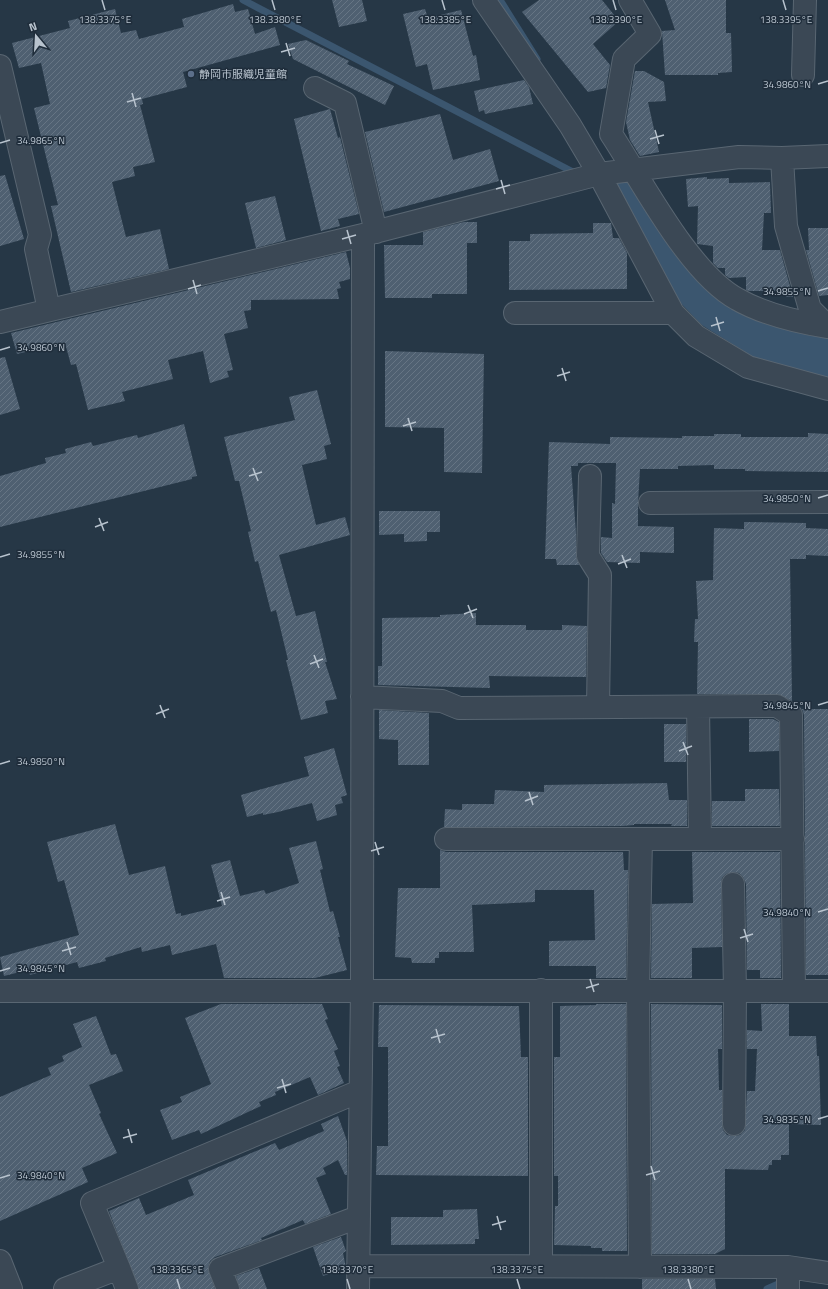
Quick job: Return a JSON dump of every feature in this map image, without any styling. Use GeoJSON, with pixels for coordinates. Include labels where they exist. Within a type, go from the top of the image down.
{"type":"FeatureCollection","features":[{"type":"Feature","properties":{"kind":"street"},"geometry":{"type":"LineString","coordinates":[[484,0],[570,126],[599,174],[673,313],[696,336],[748,367],[828,389]]}},
{"type":"Feature","properties":{"kind":"street"},"geometry":{"type":"LineString","coordinates":[[630,0],[650,34],[624,59],[611,134],[667,222],[704,273],[736,299],[767,312],[827,327]]}},
{"type":"Feature","properties":{"kind":"street"},"geometry":{"type":"LineString","coordinates":[[803,75],[805,0]]}},
{"type":"Feature","properties":{"kind":"street"},"geometry":{"type":"LineString","coordinates":[[0,66],[40,235],[36,249],[49,310]]}},
{"type":"Feature","properties":{"kind":"street"},"geometry":{"type":"LineString","coordinates":[[315,88],[345,102],[369,234],[362,697],[362,990],[358,1289]]}},
{"type":"Feature","properties":{"kind":"street"},"geometry":{"type":"LineString","coordinates":[[0,322],[369,234],[599,174],[738,157],[782,158],[828,156]]}},
{"type":"Feature","properties":{"kind":"street"},"geometry":{"type":"LineString","coordinates":[[782,158],[786,226],[810,309],[827,327]]}},
{"type":"Feature","properties":{"kind":"street"},"geometry":{"type":"LineString","coordinates":[[515,313],[673,313]]}},
{"type":"Feature","properties":{"kind":"street"},"geometry":{"type":"LineString","coordinates":[[590,476],[588,556],[600,575],[598,707]]}},
{"type":"Feature","properties":{"kind":"street"},"geometry":{"type":"LineString","coordinates":[[650,503],[828,502]]}},
{"type":"Feature","properties":{"kind":"street"},"geometry":{"type":"LineString","coordinates":[[362,697],[442,701],[459,708],[777,706],[792,715],[794,991]]}},
{"type":"Feature","properties":{"kind":"street"},"geometry":{"type":"LineString","coordinates":[[698,706],[700,839]]}},
{"type":"Feature","properties":{"kind":"street"},"geometry":{"type":"LineString","coordinates":[[446,839],[793,839]]}},
{"type":"Feature","properties":{"kind":"street"},"geometry":{"type":"LineString","coordinates":[[640,1266],[638,990],[641,839]]}},
{"type":"Feature","properties":{"kind":"street"},"geometry":{"type":"LineString","coordinates":[[733,884],[735,991],[734,1124]]}},
{"type":"Feature","properties":{"kind":"street"},"geometry":{"type":"LineString","coordinates":[[541,990],[541,1266]]}},
{"type":"Feature","properties":{"kind":"street"},"geometry":{"type":"LineString","coordinates":[[0,991],[828,991]]}},
{"type":"Feature","properties":{"kind":"street"},"geometry":{"type":"LineString","coordinates":[[127,1289],[92,1203],[360,1091]]}},
{"type":"Feature","properties":{"kind":"street"},"geometry":{"type":"LineString","coordinates":[[228,1289],[220,1269],[358,1217]]}},
{"type":"Feature","properties":{"kind":"street"},"geometry":{"type":"LineString","coordinates":[[0,1261],[11,1289]]}},
{"type":"Feature","properties":{"kind":"street"},"geometry":{"type":"LineString","coordinates":[[358,1266],[788,1267],[828,1273]]}},
{"type":"Feature","properties":{"kind":"street"},"geometry":{"type":"LineString","coordinates":[[788,1267],[788,1289]]}},
{"type":"Feature","properties":{"kind":"street"},"geometry":{"type":"LineString","coordinates":[[65,1289],[119,1268]]}},
{"type":"Feature","properties":{"kind":"building"},"geometry":{"type":"Polygon","coordinates":[[[332,0],[362,0],[367,21],[339,27],[332,0]]]}},
{"type":"Feature","properties":{"kind":"building"},"geometry":{"type":"Polygon","coordinates":[[[539,0],[602,0],[619,21],[593,44],[610,65],[606,88],[588,92],[522,12],[539,0]]]}},
{"type":"Feature","properties":{"kind":"building"},"geometry":{"type":"Polygon","coordinates":[[[665,0],[726,0],[726,33],[731,33],[732,72],[718,73],[718,75],[665,75],[662,31],[675,30],[665,0]]]}},
{"type":"Feature","properties":{"kind":"building"},"geometry":{"type":"Polygon","coordinates":[[[233,4],[235,12],[248,9],[255,34],[275,27],[280,45],[183,72],[187,87],[142,99],[143,104],[140,105],[155,162],[133,167],[135,176],[112,182],[126,237],[160,229],[169,269],[71,292],[51,206],[58,205],[34,108],[50,104],[41,63],[19,68],[12,43],[70,28],[68,21],[115,9],[121,33],[136,30],[139,39],[184,27],[182,19],[233,4]]]}},
{"type":"Feature","properties":{"kind":"building"},"geometry":{"type":"Polygon","coordinates":[[[425,9],[428,18],[461,10],[473,56],[476,55],[480,80],[433,90],[427,64],[416,67],[403,14],[425,9]]]}},
{"type":"Feature","properties":{"kind":"building"},"geometry":{"type":"Polygon","coordinates":[[[306,40],[349,61],[347,64],[394,86],[385,105],[293,59],[288,44],[306,40]]]}},
{"type":"Feature","properties":{"kind":"building"},"geometry":{"type":"Polygon","coordinates":[[[635,71],[644,71],[664,82],[666,101],[648,102],[659,152],[640,156],[630,140],[626,122],[635,71]]]}},
{"type":"Feature","properties":{"kind":"building"},"geometry":{"type":"Polygon","coordinates":[[[524,80],[529,87],[533,104],[485,114],[484,110],[479,112],[474,91],[524,80]]]}},
{"type":"Feature","properties":{"kind":"building"},"geometry":{"type":"Polygon","coordinates":[[[330,109],[338,138],[340,137],[359,214],[338,219],[340,226],[321,231],[294,119],[330,109]]]}},
{"type":"Feature","properties":{"kind":"building"},"geometry":{"type":"Polygon","coordinates":[[[440,114],[453,160],[490,149],[499,181],[384,212],[365,132],[440,114]]]}},
{"type":"Feature","properties":{"kind":"building"},"geometry":{"type":"Polygon","coordinates":[[[5,175],[24,239],[0,246],[0,176],[5,175]]]}},
{"type":"Feature","properties":{"kind":"building"},"geometry":{"type":"Polygon","coordinates":[[[707,177],[707,179],[729,178],[729,183],[770,182],[771,213],[764,213],[762,250],[780,250],[793,297],[786,297],[786,291],[746,290],[746,277],[729,278],[725,275],[725,268],[718,268],[713,263],[713,246],[697,244],[698,206],[688,207],[686,179],[707,177]]]}},
{"type":"Feature","properties":{"kind":"building"},"geometry":{"type":"Polygon","coordinates":[[[275,196],[286,240],[256,248],[245,203],[275,196]]]}},
{"type":"Feature","properties":{"kind":"building"},"geometry":{"type":"Polygon","coordinates":[[[464,222],[477,222],[477,243],[467,243],[467,294],[432,294],[432,298],[385,298],[384,245],[423,245],[423,232],[464,222]]]}},
{"type":"Feature","properties":{"kind":"building"},"geometry":{"type":"Polygon","coordinates":[[[593,223],[611,223],[613,238],[619,238],[627,253],[627,289],[509,290],[509,241],[530,241],[530,234],[593,233],[593,223]]]}},
{"type":"Feature","properties":{"kind":"building"},"geometry":{"type":"Polygon","coordinates":[[[808,228],[828,228],[828,295],[819,296],[806,250],[809,250],[808,228]]]}},
{"type":"Feature","properties":{"kind":"building"},"geometry":{"type":"Polygon","coordinates":[[[346,252],[350,268],[350,279],[339,282],[341,288],[337,289],[339,299],[251,300],[251,310],[244,311],[248,328],[224,334],[233,370],[227,371],[229,377],[210,383],[203,351],[168,360],[173,379],[122,392],[125,401],[88,410],[76,364],[71,365],[65,343],[17,354],[11,333],[346,252]]]}},
{"type":"Feature","properties":{"kind":"building"},"geometry":{"type":"Polygon","coordinates":[[[385,351],[484,354],[482,473],[444,472],[444,428],[385,427],[385,351]]]}},
{"type":"Feature","properties":{"kind":"building"},"geometry":{"type":"Polygon","coordinates":[[[5,357],[20,409],[0,415],[0,358],[5,357]]]}},
{"type":"Feature","properties":{"kind":"building"},"geometry":{"type":"Polygon","coordinates":[[[317,390],[331,444],[324,446],[327,459],[302,465],[316,525],[345,517],[350,535],[279,555],[296,616],[315,611],[327,662],[325,662],[337,699],[325,701],[328,713],[301,720],[286,660],[288,660],[276,610],[271,612],[258,561],[255,562],[248,532],[251,531],[239,481],[235,481],[224,437],[295,420],[289,397],[317,390]]]}},
{"type":"Feature","properties":{"kind":"building"},"geometry":{"type":"Polygon","coordinates":[[[184,424],[197,476],[192,477],[192,479],[0,527],[0,476],[46,463],[45,458],[66,453],[65,449],[91,442],[93,446],[137,435],[138,438],[184,424]]]}},
{"type":"Feature","properties":{"kind":"building"},"geometry":{"type":"Polygon","coordinates":[[[808,433],[828,434],[828,472],[745,471],[745,469],[714,469],[714,465],[678,466],[678,469],[640,469],[638,526],[674,527],[674,553],[640,552],[640,563],[607,562],[601,553],[601,537],[612,538],[612,503],[615,504],[616,463],[578,463],[578,466],[571,466],[576,533],[576,556],[579,565],[557,565],[556,559],[545,559],[549,442],[610,444],[610,437],[682,438],[682,436],[741,434],[741,437],[808,437],[808,433]]]}},
{"type":"Feature","properties":{"kind":"building"},"geometry":{"type":"Polygon","coordinates":[[[379,511],[440,511],[440,532],[427,532],[427,541],[404,542],[404,534],[379,535],[379,511]]]}},
{"type":"Feature","properties":{"kind":"building"},"geometry":{"type":"Polygon","coordinates":[[[744,522],[806,523],[806,528],[828,529],[828,556],[806,555],[806,559],[790,559],[792,701],[777,694],[697,694],[698,642],[694,642],[695,619],[698,619],[696,581],[713,580],[714,528],[744,529],[744,522]]]}},
{"type":"Feature","properties":{"kind":"building"},"geometry":{"type":"Polygon","coordinates":[[[476,613],[476,625],[526,625],[526,630],[562,630],[562,625],[587,626],[586,677],[489,676],[490,688],[378,685],[378,666],[382,666],[382,618],[440,617],[440,615],[476,613]]]}},
{"type":"Feature","properties":{"kind":"building"},"geometry":{"type":"Polygon","coordinates":[[[802,709],[828,709],[828,975],[806,975],[804,715],[802,709]]]}},
{"type":"Feature","properties":{"kind":"building"},"geometry":{"type":"Polygon","coordinates":[[[379,710],[429,713],[429,765],[398,765],[398,740],[379,739],[379,710]]]}},
{"type":"Feature","properties":{"kind":"building"},"geometry":{"type":"Polygon","coordinates":[[[749,719],[773,719],[779,722],[779,751],[749,752],[749,719]]]}},
{"type":"Feature","properties":{"kind":"building"},"geometry":{"type":"Polygon","coordinates":[[[664,724],[686,724],[686,762],[664,762],[664,724]]]}},
{"type":"Feature","properties":{"kind":"building"},"geometry":{"type":"Polygon","coordinates":[[[334,748],[347,795],[341,797],[343,803],[335,805],[337,815],[317,821],[312,803],[278,812],[263,815],[263,813],[247,817],[241,795],[309,776],[304,757],[334,748]]]}},
{"type":"Feature","properties":{"kind":"building"},"geometry":{"type":"Polygon","coordinates":[[[667,783],[669,800],[687,800],[687,826],[671,826],[672,824],[634,824],[623,826],[444,827],[445,809],[462,810],[462,804],[494,804],[495,790],[544,792],[544,785],[667,783]]]}},
{"type":"Feature","properties":{"kind":"building"},"geometry":{"type":"Polygon","coordinates":[[[745,789],[779,789],[780,826],[712,826],[712,801],[745,801],[745,789]]]}},
{"type":"Feature","properties":{"kind":"building"},"geometry":{"type":"Polygon","coordinates":[[[115,824],[129,875],[165,866],[176,914],[181,913],[181,916],[222,906],[211,865],[230,860],[240,896],[264,890],[266,894],[299,883],[289,848],[316,841],[323,869],[320,870],[330,912],[333,911],[347,970],[315,978],[224,978],[216,944],[172,955],[170,945],[142,952],[141,947],[105,958],[106,961],[79,968],[77,962],[30,975],[28,970],[4,976],[0,957],[79,935],[64,880],[58,882],[47,842],[115,824]]]}},
{"type":"Feature","properties":{"kind":"building"},"geometry":{"type":"Polygon","coordinates":[[[440,850],[446,852],[623,852],[624,870],[628,870],[626,978],[596,978],[596,966],[549,966],[549,941],[595,940],[594,890],[535,890],[535,902],[472,905],[474,952],[439,952],[439,958],[435,958],[435,963],[412,963],[411,958],[395,957],[398,888],[440,888],[440,850]]]}},
{"type":"Feature","properties":{"kind":"building"},"geometry":{"type":"Polygon","coordinates":[[[692,852],[780,852],[781,978],[760,978],[760,970],[747,970],[746,884],[743,877],[739,873],[733,872],[726,874],[722,878],[721,884],[722,947],[692,948],[692,978],[651,978],[652,904],[693,903],[692,852]]]}},
{"type":"Feature","properties":{"kind":"building"},"geometry":{"type":"Polygon","coordinates":[[[221,1004],[322,1004],[328,1019],[325,1020],[338,1049],[334,1051],[340,1066],[337,1067],[344,1083],[318,1095],[310,1077],[275,1092],[276,1095],[259,1102],[261,1106],[201,1134],[199,1130],[172,1140],[160,1110],[182,1102],[180,1097],[211,1084],[185,1018],[221,1004]]]}},
{"type":"Feature","properties":{"kind":"building"},"geometry":{"type":"Polygon","coordinates":[[[626,1004],[627,1251],[602,1251],[602,1248],[591,1248],[591,1246],[554,1245],[555,1206],[558,1206],[558,1176],[554,1176],[554,1057],[560,1057],[560,1006],[626,1004]]]}},
{"type":"Feature","properties":{"kind":"building"},"geometry":{"type":"Polygon","coordinates":[[[651,1004],[722,1005],[722,1049],[718,1049],[719,1090],[722,1090],[723,1130],[727,1135],[740,1135],[745,1130],[747,1091],[755,1091],[757,1049],[747,1049],[747,1030],[762,1031],[761,1004],[789,1004],[789,1036],[816,1036],[817,1056],[819,1056],[821,1125],[789,1124],[789,1155],[781,1155],[781,1160],[772,1160],[772,1165],[769,1165],[768,1170],[725,1169],[725,1249],[715,1254],[652,1254],[651,1004]]]}},
{"type":"Feature","properties":{"kind":"building"},"geometry":{"type":"Polygon","coordinates":[[[379,1005],[519,1006],[521,1057],[528,1057],[528,1176],[376,1175],[377,1146],[388,1146],[388,1047],[378,1047],[379,1005]]]}},
{"type":"Feature","properties":{"kind":"building"},"geometry":{"type":"Polygon","coordinates":[[[96,1016],[111,1055],[116,1054],[123,1071],[89,1085],[101,1113],[99,1114],[117,1153],[82,1168],[88,1182],[0,1221],[0,1097],[51,1075],[48,1068],[64,1061],[62,1056],[82,1047],[73,1024],[96,1016]]]}},
{"type":"Feature","properties":{"kind":"building"},"geometry":{"type":"Polygon","coordinates":[[[338,1116],[347,1141],[347,1175],[345,1175],[338,1160],[323,1168],[326,1174],[316,1178],[331,1214],[305,1224],[303,1220],[261,1238],[262,1240],[215,1257],[210,1261],[208,1268],[215,1289],[139,1289],[109,1211],[139,1198],[146,1215],[194,1195],[188,1180],[275,1143],[279,1150],[324,1131],[321,1124],[338,1116]]]}},
{"type":"Feature","properties":{"kind":"building"},"geometry":{"type":"Polygon","coordinates":[[[477,1209],[479,1239],[475,1239],[475,1244],[391,1245],[391,1217],[443,1217],[443,1210],[477,1209]]]}},
{"type":"Feature","properties":{"kind":"building"},"geometry":{"type":"Polygon","coordinates":[[[341,1237],[346,1251],[343,1253],[346,1268],[323,1276],[313,1247],[341,1237]]]}},
{"type":"Feature","properties":{"kind":"building"},"geometry":{"type":"Polygon","coordinates":[[[259,1268],[267,1289],[240,1289],[236,1276],[259,1268]]]}},
{"type":"Feature","properties":{"kind":"building"},"geometry":{"type":"Polygon","coordinates":[[[642,1279],[715,1279],[716,1289],[642,1289],[642,1279]]]}},
{"type":"Feature","properties":{"kind":"waterway"},"geometry":{"type":"LineString","coordinates":[[243,0],[575,173]]}},
{"type":"Feature","properties":{"kind":"waterway"},"geometry":{"type":"LineString","coordinates":[[500,0],[537,59]]}},
{"type":"Feature","properties":{"kind":"waterway"},"geometry":{"type":"LineString","coordinates":[[612,175],[628,199]]}},
{"type":"Feature","properties":{"kind":"waterway"},"geometry":{"type":"LineString","coordinates":[[628,199],[670,261],[715,308],[781,349],[828,361]]}},
{"type":"Feature","properties":{"kind":"waterway"},"geometry":{"type":"LineString","coordinates":[[767,1289],[785,1281]]}},
{"type":"Feature","properties":{"kind":"place","name":"静岡市服織児童館"},"geometry":{"type":"Point","coordinates":[191,74]}}]}
